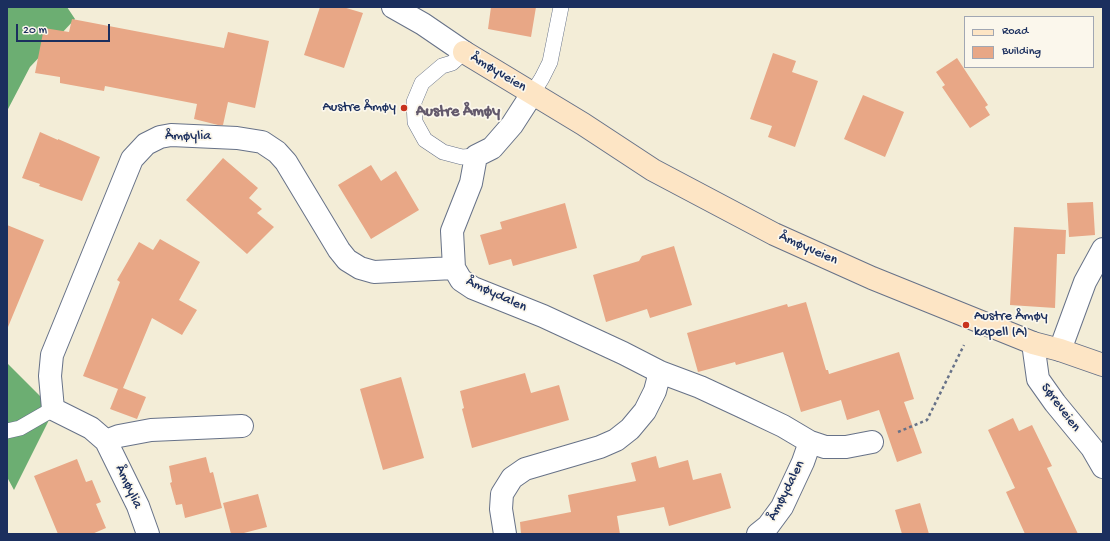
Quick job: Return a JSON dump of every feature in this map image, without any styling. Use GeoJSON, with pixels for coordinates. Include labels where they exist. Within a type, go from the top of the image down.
{"type":"FeatureCollection","features":[{"type":"Feature","properties":{"kind":"main road","name":"Åmøyveien"},"geometry":{"type":"LineString","coordinates":[[464,52],[583,124],[653,170],[774,234],[872,278],[1033,343],[1060,350],[1103,365]]}},
{"type":"Feature","properties":{"kind":"street","name":"Åmøyveien"},"geometry":{"type":"LineString","coordinates":[[393,7],[424,24],[464,52]]}},
{"type":"Feature","properties":{"kind":"street"},"geometry":{"type":"LineString","coordinates":[[476,156],[492,148],[512,125],[532,94]]}},
{"type":"Feature","properties":{"kind":"street","name":"Åmøylia"},"geometry":{"type":"LineString","coordinates":[[148,534],[138,506],[106,441],[91,428],[53,409],[50,376],[52,355],[132,158],[146,144],[160,137],[171,135],[237,138],[262,142],[278,152],[286,162],[339,250],[347,260],[360,268],[374,272],[454,268]]}},
{"type":"Feature","properties":{"kind":"street","name":"Åmøydalen"},"geometry":{"type":"LineString","coordinates":[[476,156],[470,184],[452,231],[454,268],[461,280],[473,288],[623,353],[660,372],[700,387],[744,407],[783,426],[810,442],[825,447],[846,447],[872,442]]}},
{"type":"Feature","properties":{"kind":"street"},"geometry":{"type":"LineString","coordinates":[[1060,350],[1085,282],[1103,248]]}},
{"type":"Feature","properties":{"kind":"street","name":"Søreveien"},"geometry":{"type":"LineString","coordinates":[[1033,343],[1038,379],[1055,403],[1092,448],[1103,467]]}},
{"type":"Feature","properties":{"kind":"street"},"geometry":{"type":"LineString","coordinates":[[505,534],[501,509],[502,494],[512,478],[525,469],[600,447],[616,440],[630,429],[645,411],[655,391],[660,372]]}},
{"type":"Feature","properties":{"kind":"street"},"geometry":{"type":"LineString","coordinates":[[106,441],[119,436],[151,430],[242,426]]}},
{"type":"Feature","properties":{"kind":"street","name":"Åmøydalen"},"geometry":{"type":"LineString","coordinates":[[758,534],[768,526],[782,507],[803,462],[810,442]]}},
{"type":"Feature","properties":{"kind":"lane","name":"Åmøyveien"},"geometry":{"type":"LineString","coordinates":[[532,94],[550,62],[561,7]]}},
{"type":"Feature","properties":{"kind":"lane","name":"Åmøyveien"},"geometry":{"type":"LineString","coordinates":[[464,52],[452,62],[442,66],[422,83],[414,102],[415,122],[425,140],[443,152],[462,157],[476,156]]}},
{"type":"Feature","properties":{"kind":"lane"},"geometry":{"type":"LineString","coordinates":[[7,431],[20,428],[53,409]]}},
{"type":"Feature","properties":{"kind":"path"},"geometry":{"type":"LineString","coordinates":[[872,442],[927,420],[975,319]]}},
{"type":"Feature","properties":{"kind":"green space"},"geometry":{"type":"Polygon","coordinates":[[[7,7],[67,7],[75,19],[30,67],[7,111],[7,7]]]}},
{"type":"Feature","properties":{"kind":"green space"},"geometry":{"type":"Polygon","coordinates":[[[7,363],[54,410],[14,490],[7,477],[7,363]]]}},
{"type":"Feature","properties":{"kind":"building"},"geometry":{"type":"Polygon","coordinates":[[[320,7],[343,7],[363,13],[344,68],[304,55],[320,7]]]}},
{"type":"Feature","properties":{"kind":"building"},"geometry":{"type":"Polygon","coordinates":[[[491,7],[536,7],[531,37],[488,29],[491,7]]]}},
{"type":"Feature","properties":{"kind":"building"},"geometry":{"type":"Polygon","coordinates":[[[72,19],[224,48],[228,32],[269,41],[255,108],[228,102],[223,125],[218,125],[194,119],[197,104],[105,86],[104,91],[60,83],[60,77],[35,73],[44,28],[69,32],[72,19]]]}},
{"type":"Feature","properties":{"kind":"building"},"geometry":{"type":"Polygon","coordinates":[[[773,53],[796,61],[792,72],[818,81],[795,147],[768,137],[772,126],[750,119],[773,53]]]}},
{"type":"Feature","properties":{"kind":"building"},"geometry":{"type":"Polygon","coordinates":[[[957,58],[988,105],[985,107],[990,115],[970,128],[942,87],[945,85],[936,72],[957,58]]]}},
{"type":"Feature","properties":{"kind":"building"},"geometry":{"type":"Polygon","coordinates":[[[863,95],[904,112],[885,157],[844,139],[863,95]]]}},
{"type":"Feature","properties":{"kind":"building"},"geometry":{"type":"Polygon","coordinates":[[[40,132],[100,157],[82,201],[39,186],[40,184],[22,178],[40,132]]]}},
{"type":"Feature","properties":{"kind":"building"},"geometry":{"type":"Polygon","coordinates":[[[223,158],[258,188],[249,198],[262,209],[257,213],[274,227],[247,254],[186,200],[223,158]]]}},
{"type":"Feature","properties":{"kind":"building"},"geometry":{"type":"Polygon","coordinates":[[[371,165],[381,181],[396,171],[419,210],[371,239],[338,185],[371,165]]]}},
{"type":"Feature","properties":{"kind":"building"},"geometry":{"type":"Polygon","coordinates":[[[1093,202],[1095,235],[1069,237],[1067,203],[1093,202]]]}},
{"type":"Feature","properties":{"kind":"building"},"geometry":{"type":"Polygon","coordinates":[[[565,203],[577,248],[513,266],[511,259],[489,265],[480,235],[502,229],[500,222],[565,203]]]}},
{"type":"Feature","properties":{"kind":"building"},"geometry":{"type":"Polygon","coordinates":[[[7,225],[44,240],[8,327],[7,327],[7,225]]]}},
{"type":"Feature","properties":{"kind":"building"},"geometry":{"type":"Polygon","coordinates":[[[1014,227],[1066,230],[1065,254],[1057,254],[1055,308],[1010,305],[1014,227]]]}},
{"type":"Feature","properties":{"kind":"building"},"geometry":{"type":"Polygon","coordinates":[[[160,239],[200,262],[179,300],[197,310],[182,335],[152,318],[123,388],[146,397],[137,419],[110,409],[118,389],[83,376],[120,282],[117,280],[139,242],[153,250],[160,239]]]}},
{"type":"Feature","properties":{"kind":"building"},"geometry":{"type":"Polygon","coordinates":[[[674,246],[692,305],[650,318],[647,309],[606,322],[593,275],[639,261],[642,256],[674,246]]]}},
{"type":"Feature","properties":{"kind":"building"},"geometry":{"type":"Polygon","coordinates":[[[806,302],[826,370],[828,370],[829,374],[899,352],[914,399],[904,402],[922,453],[897,462],[879,410],[847,420],[841,400],[801,412],[783,352],[736,365],[735,362],[698,372],[687,333],[787,304],[788,307],[806,302]]]}},
{"type":"Feature","properties":{"kind":"building"},"geometry":{"type":"Polygon","coordinates":[[[525,373],[531,393],[559,385],[569,420],[472,448],[462,409],[464,408],[460,391],[525,373]]]}},
{"type":"Feature","properties":{"kind":"building"},"geometry":{"type":"Polygon","coordinates":[[[401,377],[424,458],[383,470],[360,389],[401,377]]]}},
{"type":"Feature","properties":{"kind":"building"},"geometry":{"type":"Polygon","coordinates":[[[1013,418],[1019,431],[1032,425],[1052,466],[1047,468],[1078,534],[1025,534],[1006,492],[1015,488],[988,430],[1013,418]]]}},
{"type":"Feature","properties":{"kind":"building"},"geometry":{"type":"Polygon","coordinates":[[[656,456],[659,468],[688,460],[693,480],[721,473],[731,508],[669,526],[664,507],[617,516],[620,534],[521,534],[520,522],[571,512],[568,495],[636,481],[631,463],[656,456]]]}},
{"type":"Feature","properties":{"kind":"building"},"geometry":{"type":"Polygon","coordinates":[[[206,457],[210,473],[213,472],[222,508],[185,518],[182,504],[176,505],[170,483],[172,482],[169,466],[206,457]]]}},
{"type":"Feature","properties":{"kind":"building"},"geometry":{"type":"Polygon","coordinates":[[[77,459],[86,482],[92,480],[101,502],[96,504],[106,528],[92,534],[58,534],[34,476],[77,459]]]}},
{"type":"Feature","properties":{"kind":"building"},"geometry":{"type":"Polygon","coordinates":[[[258,494],[267,527],[240,534],[231,534],[223,503],[258,494]]]}},
{"type":"Feature","properties":{"kind":"building"},"geometry":{"type":"Polygon","coordinates":[[[920,503],[929,534],[902,534],[895,510],[920,503]]]}},
{"type":"Feature","properties":{"kind":"place","name":"Austre Åmøy"},"geometry":{"type":"Point","coordinates":[404,108]}},
{"type":"Feature","properties":{"kind":"place","name":"Austre Åmøy kapell (A)"},"geometry":{"type":"Point","coordinates":[966,325]}},
{"type":"Feature","properties":{"kind":"district","name":"Austre Åmøy"},"geometry":{"type":"Point","coordinates":[458,113]}}]}
